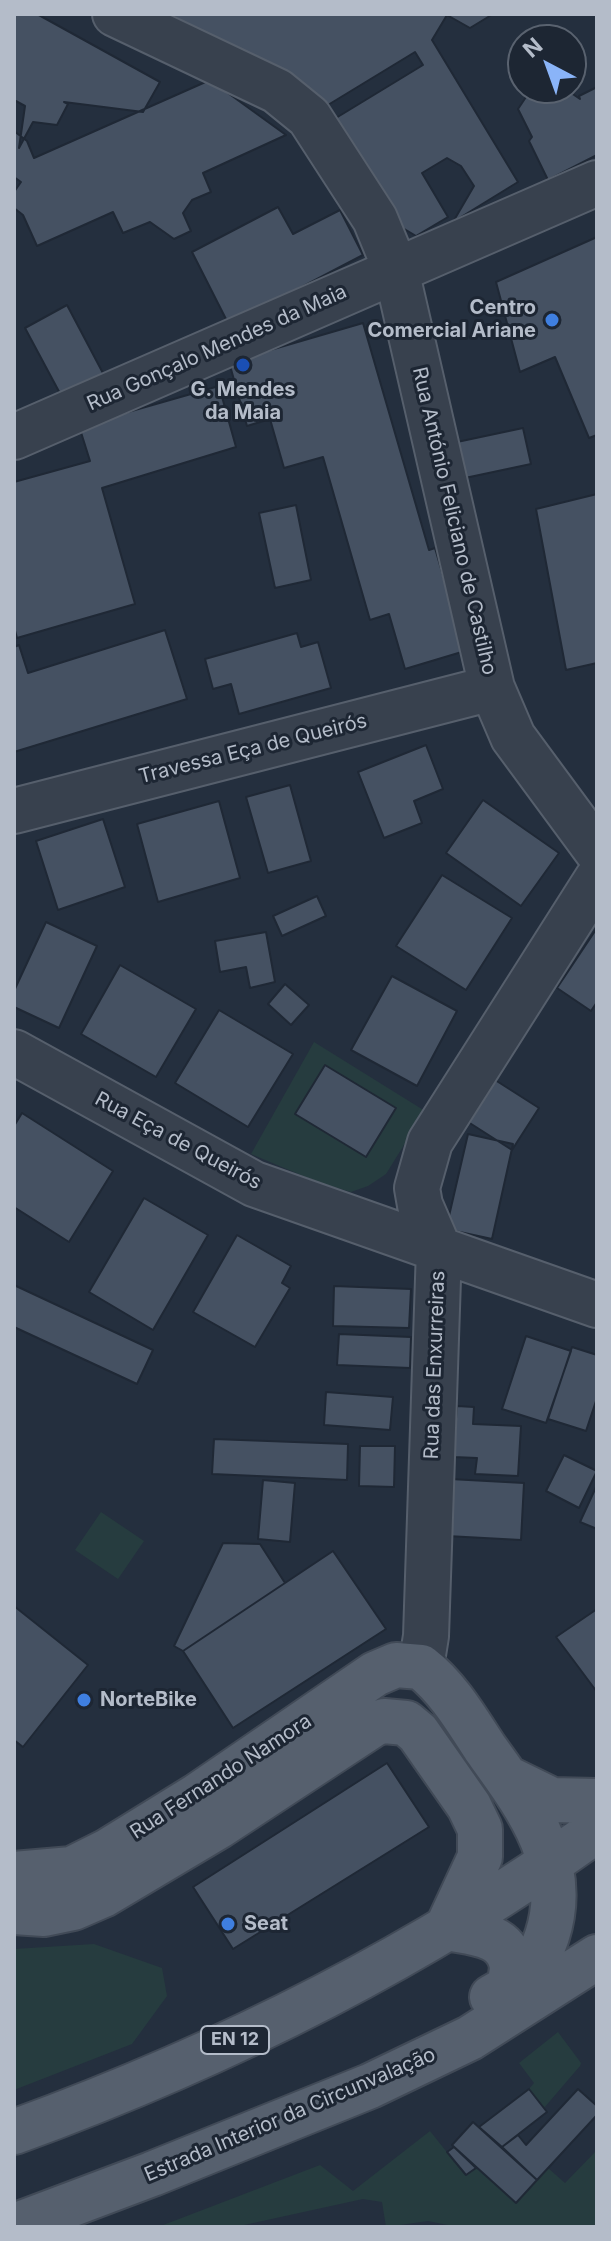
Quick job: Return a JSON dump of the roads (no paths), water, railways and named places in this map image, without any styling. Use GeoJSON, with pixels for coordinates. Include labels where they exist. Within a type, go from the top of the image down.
{"type":"FeatureCollection","features":[{"type":"Feature","properties":{"kind":"main road","name":"Rua Fernando Namora"},"geometry":{"type":"LineString","coordinates":[[14,1912],[44,1914],[83,1904],[103,1895],[375,1674],[396,1665],[421,1667]]}},
{"type":"Feature","properties":{"kind":"main road"},"geometry":{"type":"LineString","coordinates":[[421,1667],[406,1723],[418,1733],[469,1806],[480,1829],[480,1857],[447,1928],[489,1936],[504,1947],[512,1963],[509,1988]]}},
{"type":"Feature","properties":{"kind":"main road"},"geometry":{"type":"LineString","coordinates":[[370,2086],[440,2024],[509,1988],[530,1972],[541,1954],[553,1918],[552,1863],[532,1817],[447,1693],[421,1667]]}},
{"type":"Feature","properties":{"kind":"main road","name":"Rua Fernando Namora"},"geometry":{"type":"LineString","coordinates":[[14,1874],[72,1869],[108,1851],[208,1811],[374,1724],[384,1721],[406,1723]]}},
{"type":"Feature","properties":{"kind":"main road"},"geometry":{"type":"LineString","coordinates":[[507,1778],[552,1800],[597,1801]]}},
{"type":"Feature","properties":{"kind":"main road","name":"EN 12"},"geometry":{"type":"LineString","coordinates":[[14,2132],[176,2069],[379,1969],[552,1863],[597,1830]]}},
{"type":"Feature","properties":{"kind":"main road","name":"Estrada Interior da Circunvalação"},"geometry":{"type":"LineString","coordinates":[[14,2226],[370,2086],[470,2038],[596,1961]]}},
{"type":"Feature","properties":{"kind":"street","name":"Rua António Feliciano de Castilho"},"geometry":{"type":"LineString","coordinates":[[115,14],[277,91],[309,117],[375,219],[396,270],[492,688],[513,737],[597,851]]}},
{"type":"Feature","properties":{"kind":"street","name":"Rua Gonçalo Mendes da Maia"},"geometry":{"type":"LineString","coordinates":[[14,437],[597,183]]}},
{"type":"Feature","properties":{"kind":"street","name":"Travessa Eça de Queirós"},"geometry":{"type":"LineString","coordinates":[[14,811],[492,688]]}},
{"type":"Feature","properties":{"kind":"street","name":"Rua das Enxurreiras"},"geometry":{"type":"LineString","coordinates":[[421,1667],[426,1636],[439,1249],[420,1205],[417,1188],[430,1142],[597,879]]}},
{"type":"Feature","properties":{"kind":"street","name":"Rua Eça de Queirós"},"geometry":{"type":"LineString","coordinates":[[14,1052],[254,1184],[597,1305]]}},
{"type":"Feature","properties":{"kind":"place","name":"Centro Comercial Ariane"},"geometry":{"type":"Point","coordinates":[552,320]}},
{"type":"Feature","properties":{"kind":"place","name":"G. Mendes da Maia"},"geometry":{"type":"Point","coordinates":[243,365]}},
{"type":"Feature","properties":{"kind":"place","name":"NorteBike"},"geometry":{"type":"Point","coordinates":[84,1700]}},
{"type":"Feature","properties":{"kind":"place","name":"Seat"},"geometry":{"type":"Point","coordinates":[228,1924]}}]}
